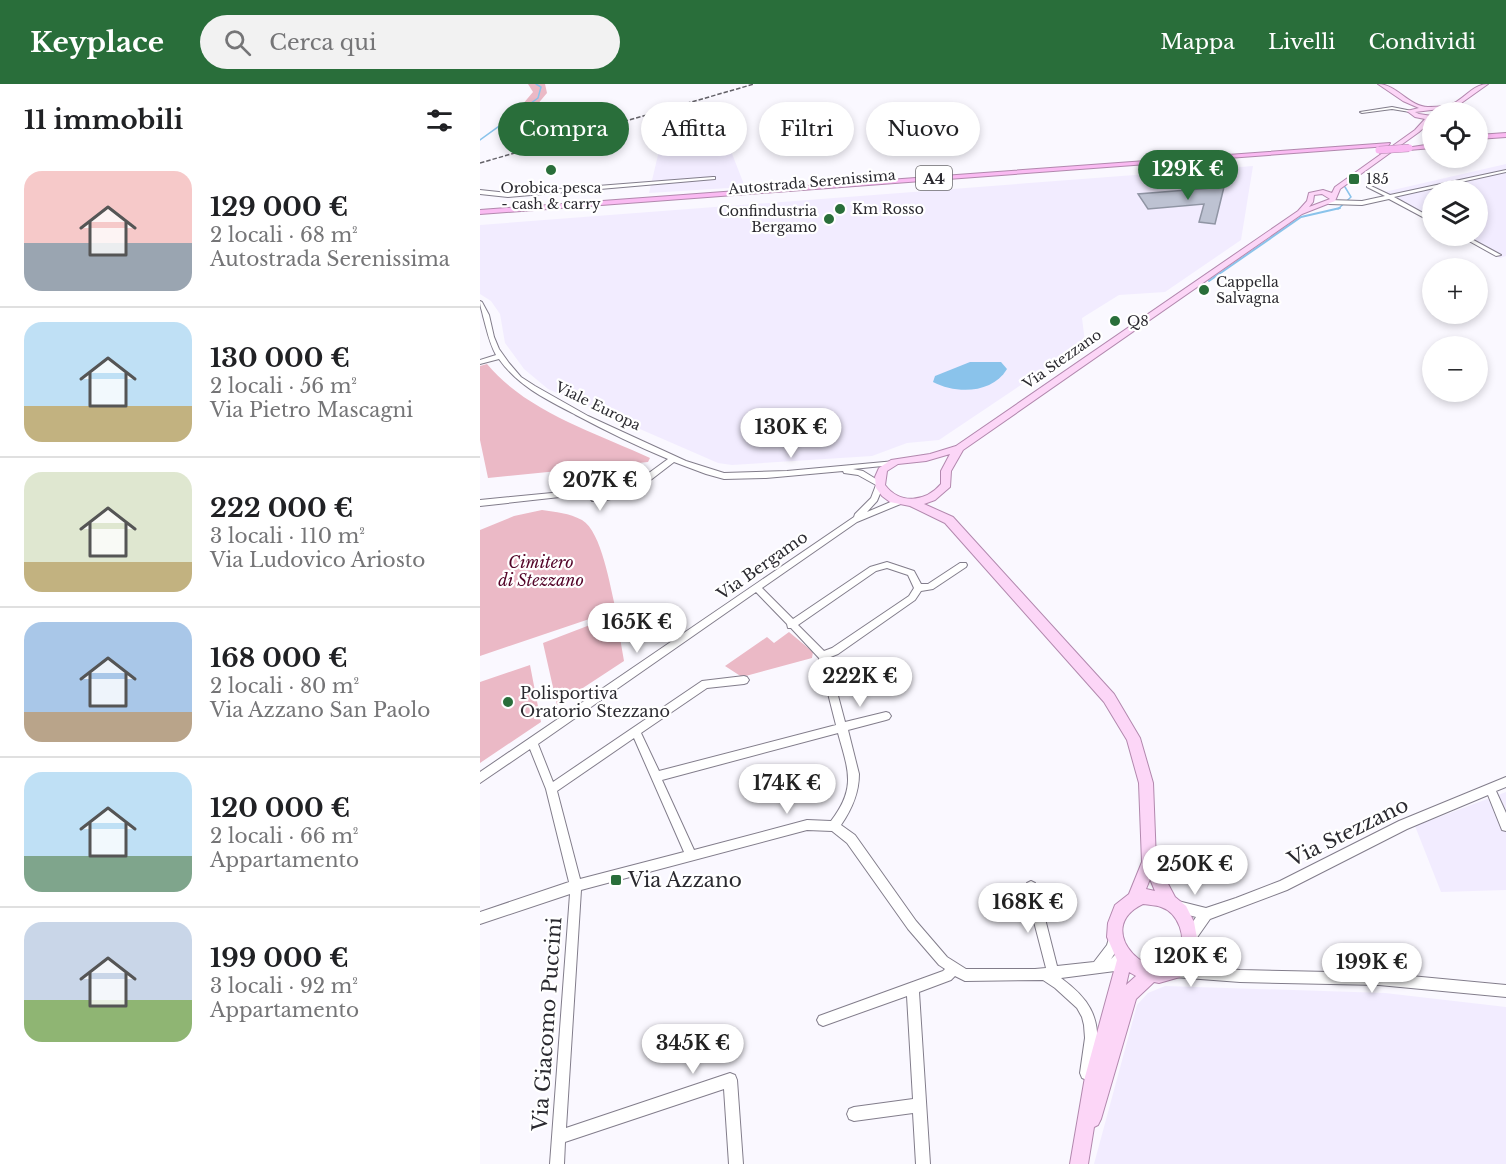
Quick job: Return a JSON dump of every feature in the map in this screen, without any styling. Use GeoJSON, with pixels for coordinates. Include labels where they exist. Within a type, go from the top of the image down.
{"type":"FeatureCollection","features":[{"type":"Feature","properties":{"kind":"highway"},"geometry":{"type":"LineString","coordinates":[[1488,138],[1505,139]]}},
{"type":"Feature","properties":{"kind":"highway"},"geometry":{"type":"LineString","coordinates":[[1488,142],[1505,139]]}},
{"type":"Feature","properties":{"kind":"highway","name":"Autostrada Serenissima"},"geometry":{"type":"LineString","coordinates":[[480,212],[1422,141]]}},
{"type":"Feature","properties":{"kind":"highway","name":"Autostrada Serenissima"},"geometry":{"type":"LineString","coordinates":[[512,219],[1422,147]]}},
{"type":"Feature","properties":{"kind":"main road"},"geometry":{"type":"LineString","coordinates":[[1381,84],[1405,100],[1422,107]]}},
{"type":"Feature","properties":{"kind":"main road"},"geometry":{"type":"LineString","coordinates":[[1459,102],[1485,84]]}},
{"type":"Feature","properties":{"kind":"main road","name":"Via Stezzano"},"geometry":{"type":"LineString","coordinates":[[1405,100],[1417,116],[1422,117]]}},
{"type":"Feature","properties":{"kind":"main road"},"geometry":{"type":"LineString","coordinates":[[1411,110],[1422,109]]}},
{"type":"Feature","properties":{"kind":"main road"},"geometry":{"type":"LineString","coordinates":[[1417,116],[1419,124],[1417,131]]}},
{"type":"Feature","properties":{"kind":"main road","name":"Via Stezzano"},"geometry":{"type":"LineString","coordinates":[[892,463],[912,457],[926,458],[959,448],[1300,212],[1331,199],[1337,188],[1347,180],[1422,126]]}},
{"type":"Feature","properties":{"kind":"main road","name":"Via Stezzano"},"geometry":{"type":"LineString","coordinates":[[1300,212],[1310,201],[1311,195],[1323,192],[1347,180]]}},
{"type":"Feature","properties":{"kind":"main road"},"geometry":{"type":"LineString","coordinates":[[1323,192],[1331,199]]}},
{"type":"Feature","properties":{"kind":"main road"},"geometry":{"type":"LineString","coordinates":[[1311,195],[1318,201],[1331,199]]}},
{"type":"Feature","properties":{"kind":"main road","name":"Via Stezzano"},"geometry":{"type":"LineString","coordinates":[[946,510],[946,471],[959,448]]}},
{"type":"Feature","properties":{"kind":"main road"},"geometry":{"type":"LineString","coordinates":[[926,458],[935,460],[946,471]]}},
{"type":"Feature","properties":{"kind":"main road"},"geometry":{"type":"LineString","coordinates":[[892,463],[882,472],[880,485],[887,495],[905,502],[946,510],[1109,698],[1139,753],[1146,783],[1149,862],[1135,898],[1119,912],[1115,934],[1124,956],[1136,968],[1150,974],[1174,970],[1189,953],[1191,938],[1186,919],[1172,904],[1149,862]]}},
{"type":"Feature","properties":{"kind":"main road"},"geometry":{"type":"LineString","coordinates":[[905,502],[935,497],[946,485]]}},
{"type":"Feature","properties":{"kind":"main road"},"geometry":{"type":"LineString","coordinates":[[1135,898],[1152,896],[1172,904]]}},
{"type":"Feature","properties":{"kind":"main road"},"geometry":{"type":"LineString","coordinates":[[1079,1162],[1094,1077],[1124,956]]}},
{"type":"Feature","properties":{"kind":"main road"},"geometry":{"type":"LineString","coordinates":[[1079,1162],[1129,994],[1150,974]]}},
{"type":"Feature","properties":{"kind":"street"},"geometry":{"type":"LineString","coordinates":[[1362,112],[1392,108],[1411,110]]}},
{"type":"Feature","properties":{"kind":"street"},"geometry":{"type":"LineString","coordinates":[[1331,199],[1362,203],[1506,170]]}},
{"type":"Feature","properties":{"kind":"street"},"geometry":{"type":"LineString","coordinates":[[480,192],[508,195],[713,178]]}},
{"type":"Feature","properties":{"kind":"street"},"geometry":{"type":"LineString","coordinates":[[1370,186],[1422,214]]}},
{"type":"Feature","properties":{"kind":"street"},"geometry":{"type":"LineString","coordinates":[[1481,246],[1498,255]]}},
{"type":"Feature","properties":{"kind":"street","name":"Viale Europa"},"geometry":{"type":"LineString","coordinates":[[480,303],[488,314],[491,337],[500,356],[520,380],[561,406],[712,474],[723,476],[830,469]]}},
{"type":"Feature","properties":{"kind":"street"},"geometry":{"type":"LineString","coordinates":[[480,362],[500,356]]}},
{"type":"Feature","properties":{"kind":"street"},"geometry":{"type":"LineString","coordinates":[[480,505],[643,488],[678,460]]}},
{"type":"Feature","properties":{"kind":"street"},"geometry":{"type":"LineString","coordinates":[[830,469],[892,463]]}},
{"type":"Feature","properties":{"kind":"street"},"geometry":{"type":"LineString","coordinates":[[830,469],[860,473],[880,485]]}},
{"type":"Feature","properties":{"kind":"street","name":"Via Bergamo"},"geometry":{"type":"LineString","coordinates":[[480,778],[854,520],[874,499],[880,485]]}},
{"type":"Feature","properties":{"kind":"street","name":"Via Bergamo"},"geometry":{"type":"LineString","coordinates":[[854,520],[905,502]]}},
{"type":"Feature","properties":{"kind":"street"},"geometry":{"type":"LineString","coordinates":[[791,625],[873,569],[887,565],[900,567],[911,573],[918,588]]}},
{"type":"Feature","properties":{"kind":"street"},"geometry":{"type":"LineString","coordinates":[[918,588],[930,587],[963,565]]}},
{"type":"Feature","properties":{"kind":"street"},"geometry":{"type":"LineString","coordinates":[[756,588],[823,656],[854,774],[854,786],[845,811],[834,826]]}},
{"type":"Feature","properties":{"kind":"street"},"geometry":{"type":"LineString","coordinates":[[823,656],[835,651],[912,598],[918,588]]}},
{"type":"Feature","properties":{"kind":"street"},"geometry":{"type":"LineString","coordinates":[[551,789],[705,684],[744,680]]}},
{"type":"Feature","properties":{"kind":"street"},"geometry":{"type":"LineString","coordinates":[[655,777],[886,716]]}},
{"type":"Feature","properties":{"kind":"street"},"geometry":{"type":"LineString","coordinates":[[636,732],[691,856]]}},
{"type":"Feature","properties":{"kind":"street","name":"Via Giacomo Puccini"},"geometry":{"type":"LineString","coordinates":[[532,742],[551,789],[576,886],[557,1164]]}},
{"type":"Feature","properties":{"kind":"street","name":"Via Stezzano"},"geometry":{"type":"LineString","coordinates":[[1206,914],[1282,886],[1403,825],[1506,782]]}},
{"type":"Feature","properties":{"kind":"street"},"geometry":{"type":"LineString","coordinates":[[1490,788],[1506,826]]}},
{"type":"Feature","properties":{"kind":"street"},"geometry":{"type":"LineString","coordinates":[[480,918],[576,886],[807,825],[834,826],[851,839],[912,925],[953,969],[965,975],[1049,973],[1099,965],[1114,965],[1124,956]]}},
{"type":"Feature","properties":{"kind":"street"},"geometry":{"type":"LineString","coordinates":[[1031,888],[1049,973],[1076,996],[1091,1023],[1093,1045],[1082,1095],[1082,1137]]}},
{"type":"Feature","properties":{"kind":"street"},"geometry":{"type":"LineString","coordinates":[[1172,904],[1206,914],[1191,938],[1211,972]]}},
{"type":"Feature","properties":{"kind":"street"},"geometry":{"type":"LineString","coordinates":[[1099,965],[1112,948],[1115,934]]}},
{"type":"Feature","properties":{"kind":"street"},"geometry":{"type":"LineString","coordinates":[[823,1020],[913,989],[946,976],[953,969]]}},
{"type":"Feature","properties":{"kind":"street"},"geometry":{"type":"LineString","coordinates":[[1174,970],[1240,976],[1379,979],[1506,991]]}},
{"type":"Feature","properties":{"kind":"street"},"geometry":{"type":"LineString","coordinates":[[913,989],[922,1164]]}},
{"type":"Feature","properties":{"kind":"street"},"geometry":{"type":"LineString","coordinates":[[559,1137],[730,1080],[736,1164]]}},
{"type":"Feature","properties":{"kind":"street"},"geometry":{"type":"LineString","coordinates":[[854,1114],[920,1105]]}},
{"type":"Feature","properties":{"kind":"shaded area"},"geometry":{"type":"Polygon","coordinates":[[[658,156],[733,156],[745,187],[649,193],[658,156]]]}},
{"type":"Feature","properties":{"kind":"shaded area"},"geometry":{"type":"Polygon","coordinates":[[[1506,164],[1506,256],[1500,258],[1478,246],[1488,246],[1488,180],[1436,180],[1506,164]]]}},
{"type":"Feature","properties":{"kind":"shaded area"},"geometry":{"type":"Polygon","coordinates":[[[1253,166],[1241,240],[1165,292],[1119,295],[1082,318],[1085,342],[939,440],[907,443],[872,456],[732,465],[718,463],[548,389],[524,369],[505,343],[500,314],[491,301],[480,294],[480,225],[1253,166]]]}},
{"type":"Feature","properties":{"kind":"shaded area"},"geometry":{"type":"Polygon","coordinates":[[[1422,183],[1422,216],[1380,193],[1422,183]]]}},
{"type":"Feature","properties":{"kind":"shaded area"},"geometry":{"type":"Polygon","coordinates":[[[1506,792],[1506,890],[1441,892],[1415,826],[1506,792]]]}},
{"type":"Feature","properties":{"kind":"shaded area"},"geometry":{"type":"Polygon","coordinates":[[[1165,986],[1385,993],[1506,1007],[1506,1164],[1094,1164],[1137,1005],[1148,993],[1165,986]]]}},
{"type":"Feature","properties":{"kind":"green space"},"geometry":{"type":"Polygon","coordinates":[[[528,84],[545,84],[547,93],[539,102],[525,102],[533,92],[528,84]]]}},
{"type":"Feature","properties":{"kind":"green space"},"geometry":{"type":"Polygon","coordinates":[[[487,364],[503,381],[542,408],[650,458],[648,462],[488,478],[480,440],[480,366],[487,364]]]}},
{"type":"Feature","properties":{"kind":"green space","name":"Cimitero di Stezzano"},"geometry":{"type":"Polygon","coordinates":[[[542,510],[572,516],[589,526],[600,548],[616,610],[480,656],[480,530],[514,516],[542,510]]]}},
{"type":"Feature","properties":{"kind":"green space"},"geometry":{"type":"Polygon","coordinates":[[[616,615],[624,661],[557,705],[543,643],[616,615]]]}},
{"type":"Feature","properties":{"kind":"green space"},"geometry":{"type":"Polygon","coordinates":[[[789,632],[813,652],[812,658],[742,677],[725,666],[767,637],[774,643],[789,632]]]}},
{"type":"Feature","properties":{"kind":"green space","name":"Polisportiva Oratorio Stezzano"},"geometry":{"type":"Polygon","coordinates":[[[530,665],[541,722],[480,763],[480,682],[530,665]]]}},
{"type":"Feature","properties":{"kind":"water"},"geometry":{"type":"Polygon","coordinates":[[[970,362],[1001,362],[1007,369],[992,383],[973,389],[952,389],[933,382],[935,376],[970,362]]]}},
{"type":"Feature","properties":{"kind":"building"},"geometry":{"type":"Polygon","coordinates":[[[1224,187],[1215,224],[1199,222],[1204,204],[1148,209],[1138,194],[1224,187]]]}},
{"type":"Feature","properties":{"kind":"waterway"},"geometry":{"type":"LineString","coordinates":[[480,140],[538,98],[541,87],[536,84]]}},
{"type":"Feature","properties":{"kind":"waterway"},"geometry":{"type":"LineString","coordinates":[[1339,208],[1351,197],[1345,187]]}},
{"type":"Feature","properties":{"kind":"waterway"},"geometry":{"type":"LineString","coordinates":[[1209,281],[1301,217],[1339,208]]}},
{"type":"Feature","properties":{"kind":"railway"},"geometry":{"type":"LineString","coordinates":[[480,163],[754,84]]}},
{"type":"Feature","properties":{"kind":"place","name":"Orobica pesca - cash & carry"},"geometry":{"type":"Point","coordinates":[551,170]}},
{"type":"Feature","properties":{"kind":"place","name":"185"},"geometry":{"type":"Point","coordinates":[1354,179]}},
{"type":"Feature","properties":{"kind":"place","name":"Km Rosso"},"geometry":{"type":"Point","coordinates":[840,209]}},
{"type":"Feature","properties":{"kind":"place","name":"Confindustria Bergamo"},"geometry":{"type":"Point","coordinates":[829,219]}},
{"type":"Feature","properties":{"kind":"place","name":"Cappella Salvagna"},"geometry":{"type":"Point","coordinates":[1204,290]}},
{"type":"Feature","properties":{"kind":"place","name":"Q8"},"geometry":{"type":"Point","coordinates":[1115,321]}},
{"type":"Feature","properties":{"kind":"place","name":"Polisportiva Oratorio Stezzano"},"geometry":{"type":"Point","coordinates":[508,702]}},
{"type":"Feature","properties":{"kind":"place","name":"Via Azzano"},"geometry":{"type":"Point","coordinates":[616,880]}}]}
